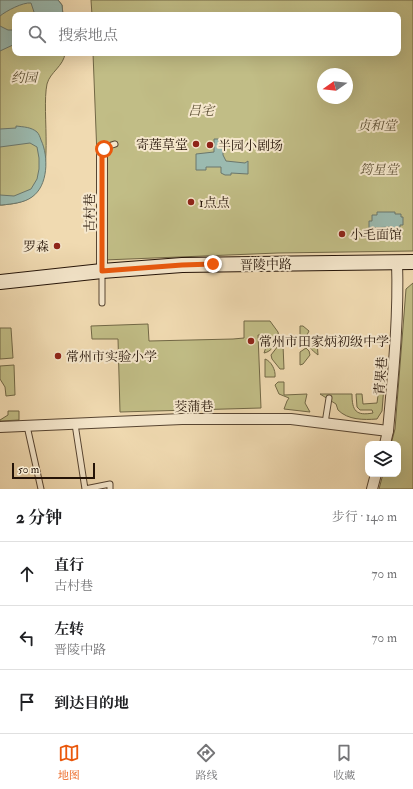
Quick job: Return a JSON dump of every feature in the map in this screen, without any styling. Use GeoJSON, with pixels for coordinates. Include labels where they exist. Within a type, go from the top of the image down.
{"type":"FeatureCollection","features":[{"type":"Feature","properties":{"kind":"main road","name":"晋陵中路"},"geometry":{"type":"LineString","coordinates":[[0,282],[102,271],[182,265],[413,262]]}},
{"type":"Feature","properties":{"kind":"street","name":"古村巷"},"geometry":{"type":"LineString","coordinates":[[102,156],[102,271]]}},
{"type":"Feature","properties":{"kind":"street","name":"青果巷"},"geometry":{"type":"LineString","coordinates":[[386,441],[388,431],[396,341],[398,289],[397,262]]}},
{"type":"Feature","properties":{"kind":"street","name":"茭蒲巷"},"geometry":{"type":"LineString","coordinates":[[0,428],[182,419],[291,419],[388,431]]}},
{"type":"Feature","properties":{"kind":"street"},"geometry":{"type":"LineString","coordinates":[[372,489],[375,477]]}},
{"type":"Feature","properties":{"kind":"lane"},"geometry":{"type":"LineString","coordinates":[[102,156],[104,149],[115,144]]}},
{"type":"Feature","properties":{"kind":"lane"},"geometry":{"type":"LineString","coordinates":[[102,271],[102,303]]}},
{"type":"Feature","properties":{"kind":"lane"},"geometry":{"type":"LineString","coordinates":[[325,423],[329,398]]}},
{"type":"Feature","properties":{"kind":"lane"},"geometry":{"type":"LineString","coordinates":[[75,424],[85,489],[110,484],[110,489]]}},
{"type":"Feature","properties":{"kind":"lane"},"geometry":{"type":"LineString","coordinates":[[27,426],[41,489]]}},
{"type":"Feature","properties":{"kind":"green space","name":"约园"},"geometry":{"type":"Polygon","coordinates":[[[0,0],[58,0],[62,5],[63,12],[12,12],[12,56],[64,56],[47,84],[45,162],[43,177],[39,189],[31,197],[24,201],[0,205],[0,0]]]}},
{"type":"Feature","properties":{"kind":"green space"},"geometry":{"type":"Polygon","coordinates":[[[91,0],[413,0],[413,251],[278,253],[104,260],[106,156],[97,156],[93,56],[401,56],[401,12],[92,12],[91,0]]]}},
{"type":"Feature","properties":{"kind":"green space"},"geometry":{"type":"Polygon","coordinates":[[[413,283],[413,489],[379,489],[382,477],[401,477],[401,441],[392,441],[395,429],[406,289],[413,283]]]}},
{"type":"Feature","properties":{"kind":"green space"},"geometry":{"type":"Polygon","coordinates":[[[244,321],[270,321],[278,332],[279,338],[276,343],[271,349],[264,353],[270,335],[258,335],[261,408],[120,412],[118,339],[92,339],[91,326],[148,324],[149,341],[233,339],[244,338],[244,321]]]}},
{"type":"Feature","properties":{"kind":"green space"},"geometry":{"type":"Polygon","coordinates":[[[300,326],[303,326],[309,331],[303,343],[300,341],[300,326]]]}},
{"type":"Feature","properties":{"kind":"green space"},"geometry":{"type":"Polygon","coordinates":[[[0,328],[11,328],[13,358],[0,359],[0,328]]]}},
{"type":"Feature","properties":{"kind":"green space"},"geometry":{"type":"Polygon","coordinates":[[[309,337],[317,341],[318,355],[309,345],[309,337]]]}},
{"type":"Feature","properties":{"kind":"green space"},"geometry":{"type":"Polygon","coordinates":[[[283,345],[284,369],[280,369],[272,359],[271,355],[278,346],[283,345]]]}},
{"type":"Feature","properties":{"kind":"green space"},"geometry":{"type":"Polygon","coordinates":[[[306,348],[310,355],[303,364],[300,365],[300,352],[306,348]]]}},
{"type":"Feature","properties":{"kind":"green space"},"geometry":{"type":"Polygon","coordinates":[[[383,358],[386,361],[382,411],[377,419],[361,419],[346,416],[338,410],[336,404],[320,394],[352,394],[353,405],[356,411],[363,414],[373,413],[372,410],[360,410],[357,407],[356,394],[362,394],[363,404],[377,403],[383,358]]]}},
{"type":"Feature","properties":{"kind":"green space"},"geometry":{"type":"Polygon","coordinates":[[[265,359],[273,366],[275,377],[265,377],[265,359]]]}},
{"type":"Feature","properties":{"kind":"green space"},"geometry":{"type":"Polygon","coordinates":[[[14,365],[15,395],[6,396],[5,387],[0,379],[0,366],[14,365]]]}},
{"type":"Feature","properties":{"kind":"green space"},"geometry":{"type":"Polygon","coordinates":[[[278,382],[284,382],[284,395],[307,394],[305,403],[310,412],[284,409],[289,398],[279,394],[275,385],[278,382]]]}},
{"type":"Feature","properties":{"kind":"green space"},"geometry":{"type":"Polygon","coordinates":[[[8,411],[19,411],[19,420],[0,421],[8,415],[8,411]]]}},
{"type":"Feature","properties":{"kind":"water"},"geometry":{"type":"Polygon","coordinates":[[[0,0],[58,0],[62,5],[63,12],[34,12],[31,3],[28,3],[10,9],[0,16],[0,0]]]}},
{"type":"Feature","properties":{"kind":"water"},"geometry":{"type":"Polygon","coordinates":[[[0,26],[8,30],[12,30],[12,45],[0,51],[0,26]]]}},
{"type":"Feature","properties":{"kind":"water"},"geometry":{"type":"Polygon","coordinates":[[[16,126],[32,129],[39,135],[44,147],[46,171],[41,186],[32,197],[17,203],[0,205],[0,195],[14,196],[31,189],[37,179],[39,158],[37,147],[30,143],[0,147],[0,129],[16,128],[16,126]]]}},
{"type":"Feature","properties":{"kind":"water"},"geometry":{"type":"Polygon","coordinates":[[[214,139],[220,139],[223,142],[223,155],[226,161],[245,163],[248,161],[248,174],[231,173],[231,175],[225,175],[221,173],[221,167],[206,167],[206,170],[196,170],[196,154],[214,152],[214,139]]]}},
{"type":"Feature","properties":{"kind":"water"},"geometry":{"type":"Polygon","coordinates":[[[377,212],[395,212],[395,214],[401,214],[401,217],[403,217],[403,225],[400,225],[400,229],[391,229],[391,227],[369,228],[369,221],[372,221],[372,215],[377,215],[377,212]]]}},
{"type":"Feature","properties":{"kind":"place","name":"寄莲草堂"},"geometry":{"type":"Point","coordinates":[196,144]}},
{"type":"Feature","properties":{"kind":"place","name":"半园小剧场"},"geometry":{"type":"Point","coordinates":[210,145]}},
{"type":"Feature","properties":{"kind":"place","name":"1点点"},"geometry":{"type":"Point","coordinates":[191,202]}},
{"type":"Feature","properties":{"kind":"place","name":"小毛面馆"},"geometry":{"type":"Point","coordinates":[342,234]}},
{"type":"Feature","properties":{"kind":"place","name":"罗森"},"geometry":{"type":"Point","coordinates":[57,246]}},
{"type":"Feature","properties":{"kind":"place","name":"常州市田家炳初级中学"},"geometry":{"type":"Point","coordinates":[251,341]}},
{"type":"Feature","properties":{"kind":"place","name":"常州市实验小学"},"geometry":{"type":"Point","coordinates":[58,356]}},
{"type":"Feature","properties":{"kind":"route"},"geometry":{"type":"LineString","coordinates":[[104,149],[102,156],[102,271],[213,264]]}},
{"type":"Feature","properties":{"kind":"park label","name":"吕宅"},"geometry":{"type":"Point","coordinates":[201,110]}},
{"type":"Feature","properties":{"kind":"park label","name":"贞和堂"},"geometry":{"type":"Point","coordinates":[377,125]}},
{"type":"Feature","properties":{"kind":"park label","name":"筠星堂"},"geometry":{"type":"Point","coordinates":[379,169]}}]}
